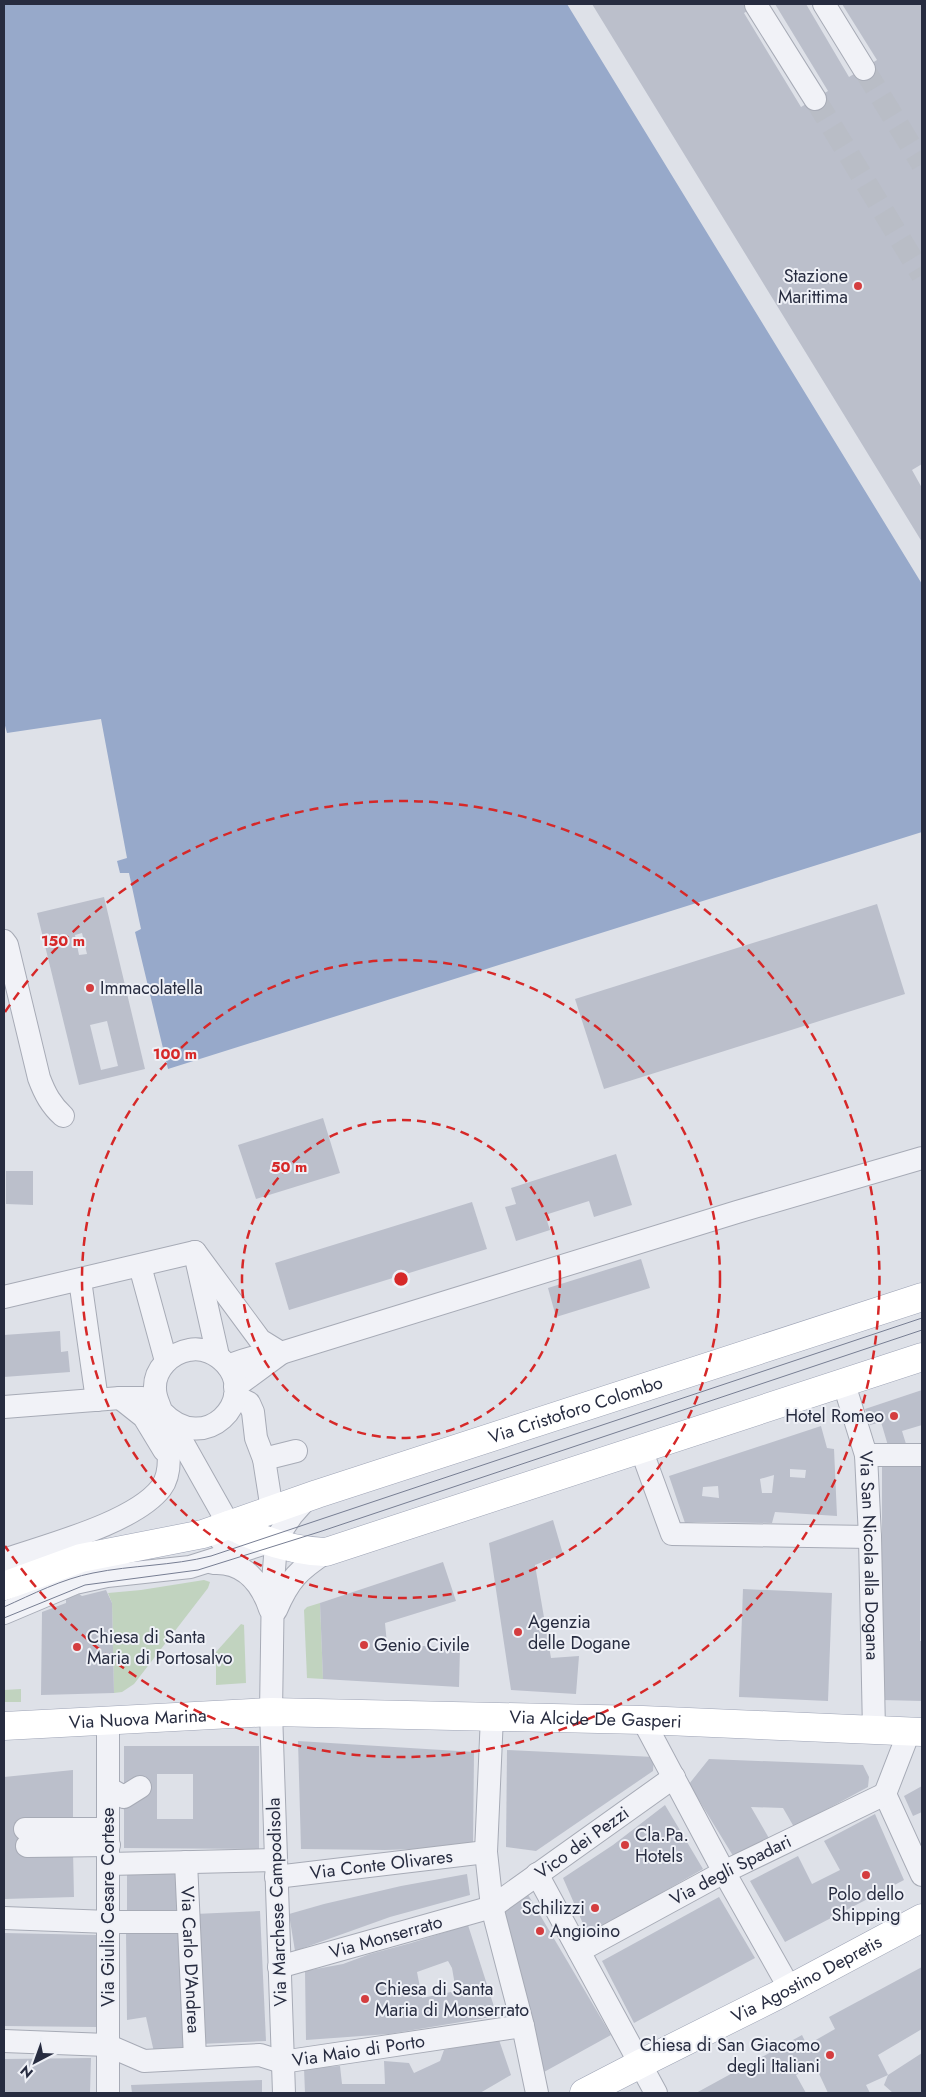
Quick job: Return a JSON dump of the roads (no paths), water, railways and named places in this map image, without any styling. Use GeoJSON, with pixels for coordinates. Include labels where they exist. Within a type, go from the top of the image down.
{"type":"FeatureCollection","features":[{"type":"Feature","properties":{"kind":"main road","name":"Via Cristoforo Colombo"},"geometry":{"type":"LineString","coordinates":[[229,1525],[308,1497],[922,1297]]}},
{"type":"Feature","properties":{"kind":"main road"},"geometry":{"type":"LineString","coordinates":[[4,1586],[81,1558],[174,1541],[229,1525],[273,1543],[308,1551],[326,1552],[922,1357]]}},
{"type":"Feature","properties":{"kind":"main road","name":"Via Alcide De Gasperi"},"geometry":{"type":"LineString","coordinates":[[271,1712],[643,1720],[916,1732]]}},
{"type":"Feature","properties":{"kind":"main road","name":"Via Nuova Marina"},"geometry":{"type":"LineString","coordinates":[[4,1726],[271,1712]]}},
{"type":"Feature","properties":{"kind":"main road","name":"Via Agostino Depretis"},"geometry":{"type":"LineString","coordinates":[[584,2093],[790,1989],[922,1918]]}},
{"type":"Feature","properties":{"kind":"street"},"geometry":{"type":"LineString","coordinates":[[824,4],[864,69]]}},
{"type":"Feature","properties":{"kind":"street"},"geometry":{"type":"LineString","coordinates":[[756,5],[815,99]]}},
{"type":"Feature","properties":{"kind":"street"},"geometry":{"type":"LineString","coordinates":[[4,941],[7,945],[39,1078],[52,1106],[63,1116]]}},
{"type":"Feature","properties":{"kind":"street"},"geometry":{"type":"LineString","coordinates":[[205,1563],[229,1525],[163,1411],[154,1386],[158,1372],[166,1361],[178,1353],[191,1349],[205,1350],[223,1361],[281,1353],[727,1215],[922,1158]]}},
{"type":"Feature","properties":{"kind":"street"},"geometry":{"type":"LineString","coordinates":[[195,1252],[260,1340],[281,1353]]}},
{"type":"Feature","properties":{"kind":"street"},"geometry":{"type":"LineString","coordinates":[[4,1297],[195,1252]]}},
{"type":"Feature","properties":{"kind":"street"},"geometry":{"type":"LineString","coordinates":[[4,1407],[141,1398],[163,1411],[182,1428],[194,1430],[218,1423],[227,1414],[235,1391],[234,1379],[223,1361],[195,1252]]}},
{"type":"Feature","properties":{"kind":"street"},"geometry":{"type":"LineString","coordinates":[[140,1266],[166,1361]]}},
{"type":"Feature","properties":{"kind":"street"},"geometry":{"type":"LineString","coordinates":[[80,1280],[97,1400]]}},
{"type":"Feature","properties":{"kind":"street"},"geometry":{"type":"LineString","coordinates":[[235,1391],[281,1353]]}},
{"type":"Feature","properties":{"kind":"street","name":"Via San Nicola alla Dogana"},"geometry":{"type":"LineString","coordinates":[[844,1384],[866,1455],[870,1537],[874,1731]]}},
{"type":"Feature","properties":{"kind":"street"},"geometry":{"type":"LineString","coordinates":[[235,1391],[249,1403],[253,1412],[256,1438],[264,1459],[272,1510]]}},
{"type":"Feature","properties":{"kind":"street"},"geometry":{"type":"LineString","coordinates":[[120,1398],[144,1417],[155,1432],[169,1461]]}},
{"type":"Feature","properties":{"kind":"street"},"geometry":{"type":"LineString","coordinates":[[4,1560],[128,1515],[141,1507],[163,1486],[168,1472],[169,1461],[163,1411]]}},
{"type":"Feature","properties":{"kind":"street"},"geometry":{"type":"LineString","coordinates":[[641,1449],[672,1534],[870,1537]]}},
{"type":"Feature","properties":{"kind":"street"},"geometry":{"type":"LineString","coordinates":[[264,1459],[296,1451]]}},
{"type":"Feature","properties":{"kind":"street"},"geometry":{"type":"LineString","coordinates":[[866,1455],[922,1455]]}},
{"type":"Feature","properties":{"kind":"street"},"geometry":{"type":"LineString","coordinates":[[4,1613],[75,1584],[107,1576],[190,1567],[273,1543],[287,1520],[308,1497]]}},
{"type":"Feature","properties":{"kind":"street","name":"Via Marchese Campodisola"},"geometry":{"type":"LineString","coordinates":[[273,1543],[271,1712],[284,2093]]}},
{"type":"Feature","properties":{"kind":"street"},"geometry":{"type":"LineString","coordinates":[[273,1617],[285,1588],[296,1574],[326,1552]]}},
{"type":"Feature","properties":{"kind":"street"},"geometry":{"type":"LineString","coordinates":[[205,1563],[222,1562],[233,1564],[253,1577],[273,1617]]}},
{"type":"Feature","properties":{"kind":"street"},"geometry":{"type":"LineString","coordinates":[[492,1716],[486,1852],[492,1907],[523,2026],[537,2093]]}},
{"type":"Feature","properties":{"kind":"street"},"geometry":{"type":"LineString","coordinates":[[643,1720],[724,1872],[790,1989]]}},
{"type":"Feature","properties":{"kind":"street","name":"Via Giulio Cesare Cortese"},"geometry":{"type":"LineString","coordinates":[[108,1721],[108,2093]]}},
{"type":"Feature","properties":{"kind":"street"},"geometry":{"type":"LineString","coordinates":[[916,1732],[885,1794],[922,1875]]}},
{"type":"Feature","properties":{"kind":"street","name":"Vico dei Pezzi"},"geometry":{"type":"LineString","coordinates":[[492,1907],[674,1777]]}},
{"type":"Feature","properties":{"kind":"street"},"geometry":{"type":"LineString","coordinates":[[108,1788],[124,1797],[140,1787]]}},
{"type":"Feature","properties":{"kind":"street","name":"Via degli Spadari"},"geometry":{"type":"LineString","coordinates":[[579,1951],[724,1872],[885,1794]]}},
{"type":"Feature","properties":{"kind":"street","name":"Via Conte Olivares"},"geometry":{"type":"LineString","coordinates":[[26,1838],[109,1846],[186,1862],[276,1869],[486,1852]]}},
{"type":"Feature","properties":{"kind":"street","name":"Via Carlo D'Andrea"},"geometry":{"type":"LineString","coordinates":[[186,1862],[194,2058]]}},
{"type":"Feature","properties":{"kind":"street"},"geometry":{"type":"LineString","coordinates":[[537,1874],[656,2093]]}},
{"type":"Feature","properties":{"kind":"street","name":"Via Monserrato"},"geometry":{"type":"LineString","coordinates":[[279,1967],[492,1907]]}},
{"type":"Feature","properties":{"kind":"street"},"geometry":{"type":"LineString","coordinates":[[4,1918],[109,1922],[188,1922]]}},
{"type":"Feature","properties":{"kind":"street","name":"Via Maio di Porto"},"geometry":{"type":"LineString","coordinates":[[107,2045],[144,2061],[260,2055],[282,2062],[523,2026]]}},
{"type":"Feature","properties":{"kind":"street"},"geometry":{"type":"LineString","coordinates":[[4,2041],[107,2045]]}},
{"type":"Feature","properties":{"kind":"water"},"geometry":{"type":"Polygon","coordinates":[[[4,4],[567,4],[922,584],[922,832],[168,1069],[135,932],[141,929],[129,873],[120,873],[117,861],[127,858],[101,719],[7,733],[4,722],[4,4]]]}},
{"type":"Feature","properties":{"kind":"tunnel"},"geometry":{"type":"LineString","coordinates":[[864,69],[922,164]]}},
{"type":"Feature","properties":{"kind":"tunnel"},"geometry":{"type":"LineString","coordinates":[[815,99],[922,275]]}},
{"type":"Feature","properties":{"kind":"tram line"},"geometry":{"type":"LineString","coordinates":[[4,1607],[48,1587],[81,1576],[108,1570],[182,1562],[211,1556],[922,1318]]}},
{"type":"Feature","properties":{"kind":"tram line"},"geometry":{"type":"LineString","coordinates":[[4,1618],[85,1585],[198,1570],[319,1532],[922,1330]]}},
{"type":"Feature","properties":{"kind":"place","name":"Stazione Marittima"},"geometry":{"type":"Point","coordinates":[858,286]}},
{"type":"Feature","properties":{"kind":"place","name":"Immacolatella"},"geometry":{"type":"Point","coordinates":[90,988]}},
{"type":"Feature","properties":{"kind":"place","name":"Hotel Romeo"},"geometry":{"type":"Point","coordinates":[894,1416]}},
{"type":"Feature","properties":{"kind":"place","name":"Agenzia delle Dogane"},"geometry":{"type":"Point","coordinates":[518,1632]}},
{"type":"Feature","properties":{"kind":"place","name":"Genio Civile"},"geometry":{"type":"Point","coordinates":[364,1645]}},
{"type":"Feature","properties":{"kind":"place","name":"Chiesa di Santa Maria di Portosalvo"},"geometry":{"type":"Point","coordinates":[77,1647]}},
{"type":"Feature","properties":{"kind":"place","name":"Cla.Pa. Hotels"},"geometry":{"type":"Point","coordinates":[625,1845]}},
{"type":"Feature","properties":{"kind":"place","name":"Polo dello Shipping"},"geometry":{"type":"Point","coordinates":[866,1875]}},
{"type":"Feature","properties":{"kind":"place","name":"Schilizzi"},"geometry":{"type":"Point","coordinates":[595,1908]}},
{"type":"Feature","properties":{"kind":"place","name":"Angioino"},"geometry":{"type":"Point","coordinates":[540,1931]}},
{"type":"Feature","properties":{"kind":"place","name":"Chiesa di Santa Maria di Monserrato"},"geometry":{"type":"Point","coordinates":[365,1999]}},
{"type":"Feature","properties":{"kind":"place","name":"Chiesa di San Giacomo degli Italiani"},"geometry":{"type":"Point","coordinates":[830,2055]}}]}
